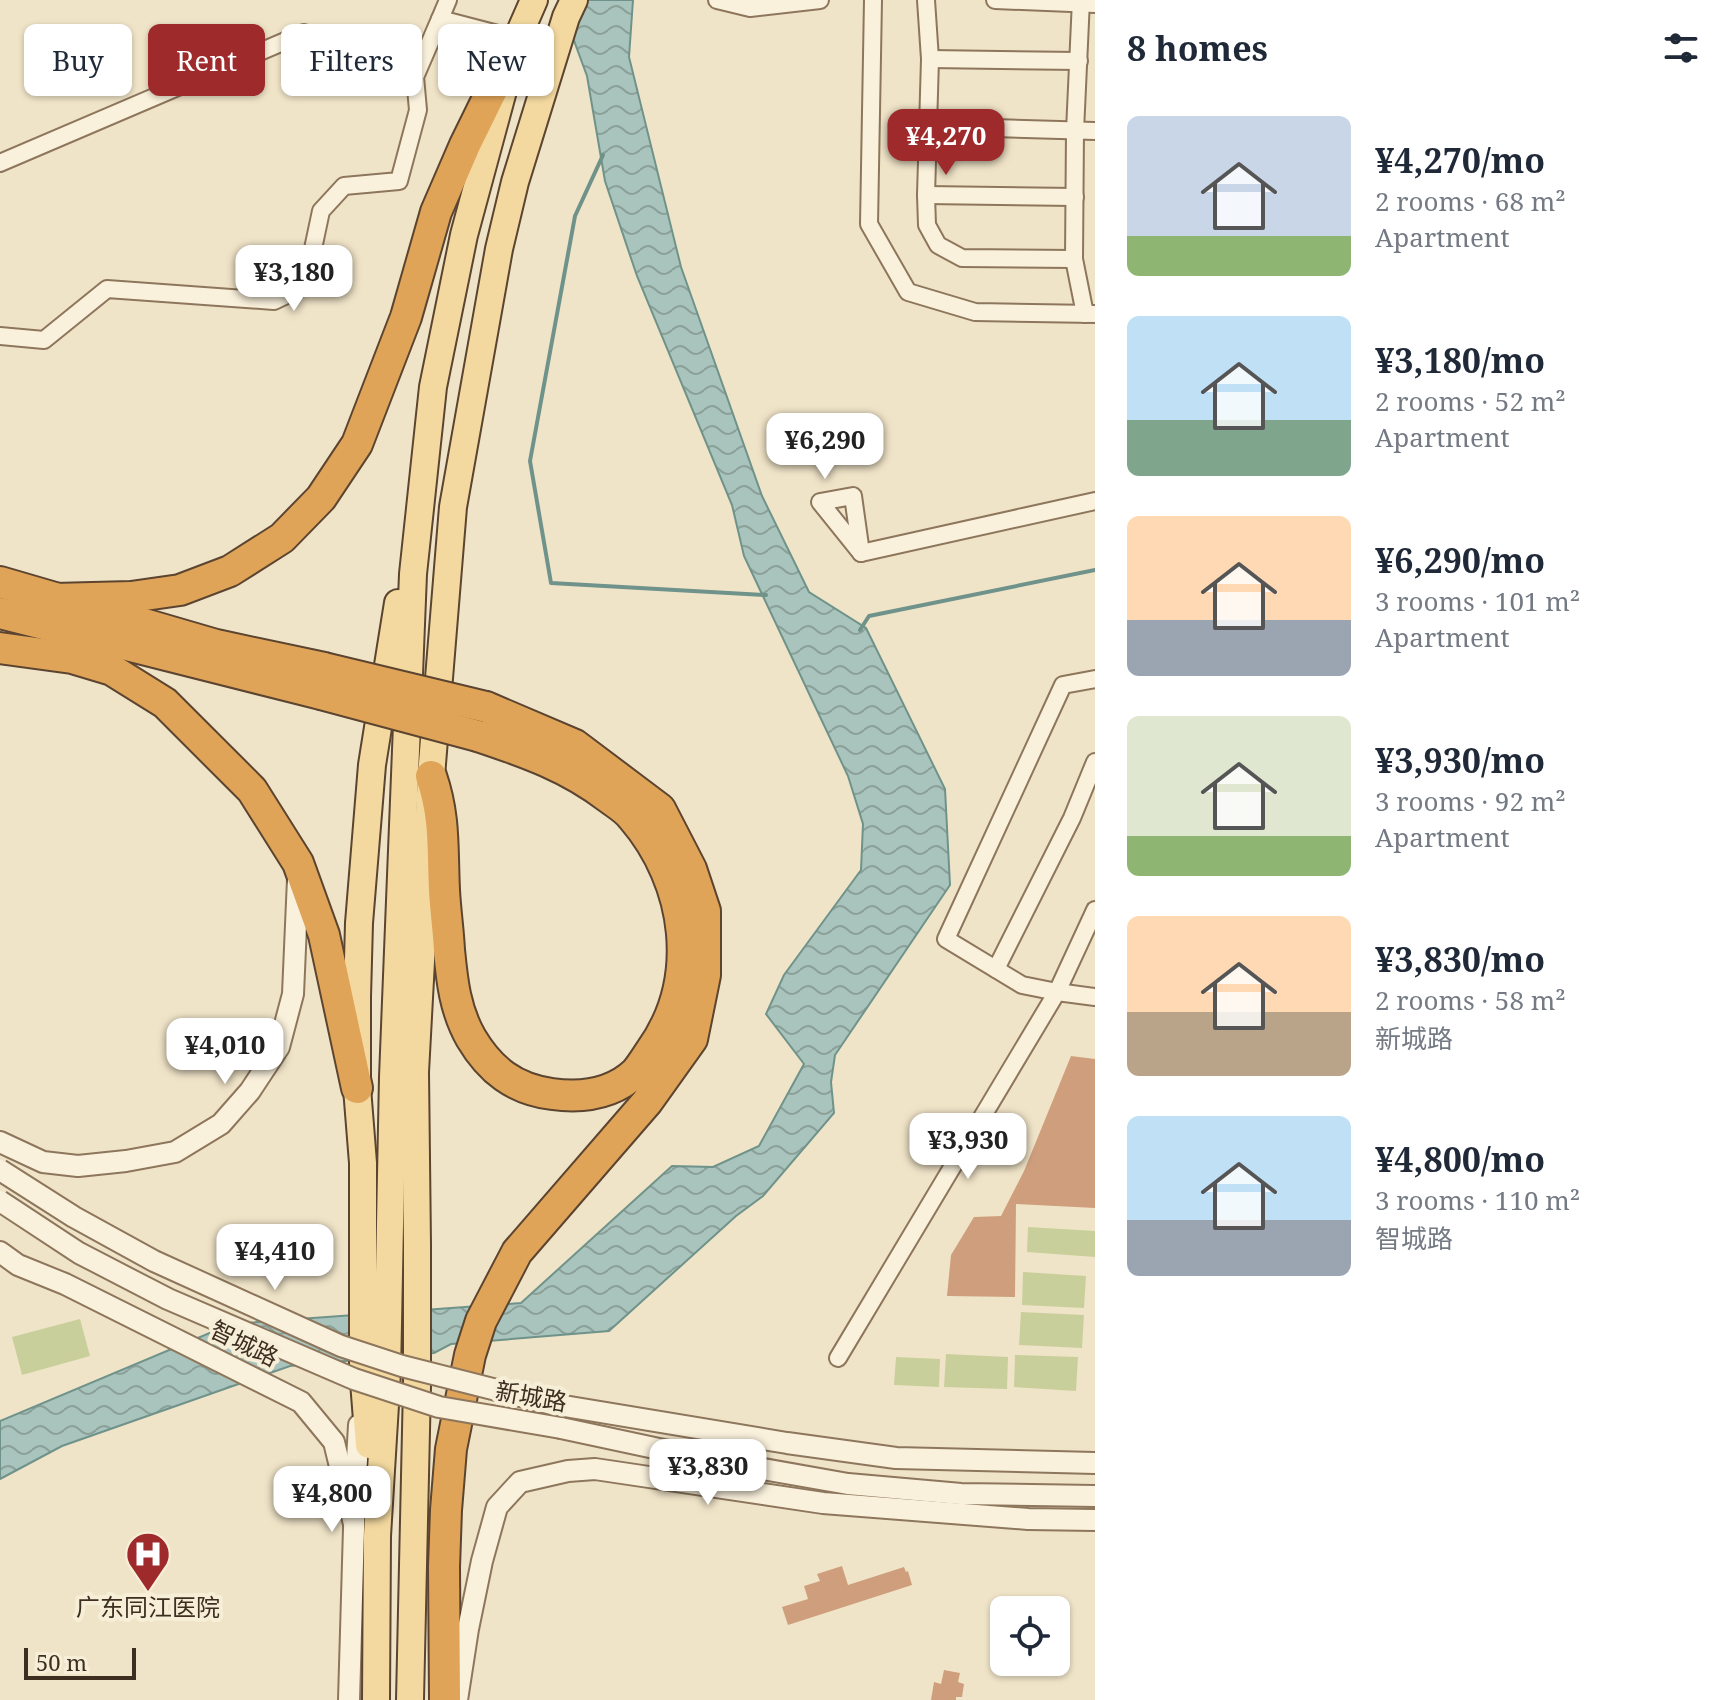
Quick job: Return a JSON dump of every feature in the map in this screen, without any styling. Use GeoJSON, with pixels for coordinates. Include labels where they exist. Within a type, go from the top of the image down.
{"type":"FeatureCollection","features":[{"type":"Feature","properties":{"kind":"highway"},"geometry":{"type":"LineString","coordinates":[[54,599],[131,597],[180,590],[230,571],[282,538],[321,498],[357,444],[406,317],[436,212],[489,96]]}},
{"type":"Feature","properties":{"kind":"highway"},"geometry":{"type":"LineString","coordinates":[[0,582],[216,645],[539,757],[592,785],[631,815],[653,847],[673,886],[681,922],[683,959],[678,996],[662,1036],[636,1072],[608,1091],[572,1097],[515,1084],[493,1069],[470,1037],[453,991],[444,891],[443,829],[438,796],[431,776]]}},
{"type":"Feature","properties":{"kind":"highway"},"geometry":{"type":"LineString","coordinates":[[0,613],[323,681],[486,707],[575,745],[660,809],[691,869],[705,911],[705,975],[692,1039],[647,1102],[517,1252],[481,1321],[470,1355],[451,1449],[446,1510],[445,1700]]}},
{"type":"Feature","properties":{"kind":"highway"},"geometry":{"type":"LineString","coordinates":[[0,648],[72,658],[112,670],[165,703],[252,790],[298,863],[324,935],[357,1088]]}},
{"type":"Feature","properties":{"kind":"main road"},"geometry":{"type":"LineString","coordinates":[[524,24],[534,0]]}},
{"type":"Feature","properties":{"kind":"main road"},"geometry":{"type":"LineString","coordinates":[[410,1700],[418,1283],[415,1072],[431,776],[453,507],[499,249],[515,182],[570,9]]}},
{"type":"Feature","properties":{"kind":"main road"},"geometry":{"type":"LineString","coordinates":[[375,1371],[364,1307],[363,1163],[357,1088],[359,923],[372,765],[433,387],[464,235],[502,96]]}},
{"type":"Feature","properties":{"kind":"main road"},"geometry":{"type":"LineString","coordinates":[[376,1700],[366,1530],[375,1371],[389,1284],[393,1077],[413,574],[433,387]]}},
{"type":"Feature","properties":{"kind":"main road"},"geometry":{"type":"LineString","coordinates":[[414,1522],[432,1700]]}},
{"type":"Feature","properties":{"kind":"street"},"geometry":{"type":"LineString","coordinates":[[422,61],[448,0]]}},
{"type":"Feature","properties":{"kind":"street"},"geometry":{"type":"LineString","coordinates":[[717,0],[750,8],[820,0]]}},
{"type":"Feature","properties":{"kind":"street"},"geometry":{"type":"LineString","coordinates":[[873,0],[869,224],[908,292],[975,312],[1090,314],[1074,259],[1075,131],[1086,2],[995,0]]}},
{"type":"Feature","properties":{"kind":"street"},"geometry":{"type":"LineString","coordinates":[[926,0],[930,59],[927,225],[938,245],[962,258],[1074,259]]}},
{"type":"Feature","properties":{"kind":"street"},"geometry":{"type":"LineString","coordinates":[[440,19],[459,24]]}},
{"type":"Feature","properties":{"kind":"street"},"geometry":{"type":"LineString","coordinates":[[0,163],[281,43]]}},
{"type":"Feature","properties":{"kind":"street"},"geometry":{"type":"LineString","coordinates":[[930,59],[1079,61]]}},
{"type":"Feature","properties":{"kind":"street"},"geometry":{"type":"LineString","coordinates":[[0,336],[44,340],[107,289],[274,301],[297,290],[310,263],[321,211],[344,186],[399,181],[418,110],[417,96]]}},
{"type":"Feature","properties":{"kind":"street"},"geometry":{"type":"LineString","coordinates":[[928,126],[1095,131]]}},
{"type":"Feature","properties":{"kind":"street"},"geometry":{"type":"LineString","coordinates":[[926,195],[1075,197]]}},
{"type":"Feature","properties":{"kind":"street"},"geometry":{"type":"LineString","coordinates":[[861,553],[1095,501]]}},
{"type":"Feature","properties":{"kind":"street"},"geometry":{"type":"LineString","coordinates":[[1095,679],[1063,685],[946,939],[1022,985],[1095,997]]}},
{"type":"Feature","properties":{"kind":"street"},"geometry":{"type":"LineString","coordinates":[[996,969],[1072,818],[1095,762]]}},
{"type":"Feature","properties":{"kind":"street"},"geometry":{"type":"LineString","coordinates":[[0,1142],[43,1162],[78,1166],[175,1152],[221,1124],[250,1091],[279,1047],[293,994],[298,863]]}},
{"type":"Feature","properties":{"kind":"street"},"geometry":{"type":"LineString","coordinates":[[838,1358],[1057,992],[1095,910]]}},
{"type":"Feature","properties":{"kind":"street","name":"新城路"},"geometry":{"type":"LineString","coordinates":[[0,1170],[74,1217],[154,1261],[341,1346],[402,1366],[552,1404],[803,1445],[896,1458],[1095,1463]]}},
{"type":"Feature","properties":{"kind":"street","name":"新城路"},"geometry":{"type":"LineString","coordinates":[[0,1201],[79,1253],[168,1299],[354,1379],[439,1407],[848,1484],[961,1494],[1095,1496]]}},
{"type":"Feature","properties":{"kind":"street","name":"智城路"},"geometry":{"type":"LineString","coordinates":[[0,1252],[18,1265],[65,1284],[301,1402],[334,1442],[345,1482],[366,1530],[349,1700]]}},
{"type":"Feature","properties":{"kind":"street"},"geometry":{"type":"LineString","coordinates":[[457,1700],[485,1547],[497,1507],[520,1482],[568,1471],[595,1469],[823,1503],[1028,1519],[1095,1520]]}},
{"type":"Feature","properties":{"kind":"green space"},"geometry":{"type":"Polygon","coordinates":[[[1028,1227],[1095,1231],[1095,1257],[1027,1252],[1028,1227]]]}},
{"type":"Feature","properties":{"kind":"green space"},"geometry":{"type":"Polygon","coordinates":[[[1023,1272],[1086,1276],[1084,1308],[1022,1305],[1023,1272]]]}},
{"type":"Feature","properties":{"kind":"green space"},"geometry":{"type":"Polygon","coordinates":[[[1021,1312],[1084,1315],[1082,1348],[1019,1345],[1021,1312]]]}},
{"type":"Feature","properties":{"kind":"green space"},"geometry":{"type":"Polygon","coordinates":[[[80,1319],[90,1356],[22,1375],[12,1337],[80,1319]]]}},
{"type":"Feature","properties":{"kind":"green space"},"geometry":{"type":"Polygon","coordinates":[[[946,1354],[1008,1357],[1007,1389],[944,1387],[946,1354]]]}},
{"type":"Feature","properties":{"kind":"green space"},"geometry":{"type":"Polygon","coordinates":[[[1015,1355],[1078,1357],[1076,1391],[1014,1387],[1015,1355]]]}},
{"type":"Feature","properties":{"kind":"green space"},"geometry":{"type":"Polygon","coordinates":[[[896,1357],[940,1359],[939,1387],[894,1385],[896,1357]]]}},
{"type":"Feature","properties":{"kind":"water"},"geometry":{"type":"Polygon","coordinates":[[[559,0],[633,0],[629,57],[681,267],[762,496],[809,592],[866,628],[945,789],[950,885],[835,1055],[831,1082],[834,1113],[763,1196],[736,1216],[609,1331],[451,1344],[434,1353],[290,1366],[62,1446],[0,1479],[0,1421],[231,1324],[521,1303],[672,1166],[713,1167],[759,1146],[804,1064],[766,1014],[784,975],[861,870],[863,824],[848,776],[744,556],[732,505],[637,276],[605,181],[587,76],[559,0]]]}},
{"type":"Feature","properties":{"kind":"building"},"geometry":{"type":"Polygon","coordinates":[[[1071,1056],[1095,1059],[1095,1208],[1016,1204],[1015,1297],[947,1296],[951,1255],[974,1217],[1001,1216],[1024,1171],[1071,1056]]]}},
{"type":"Feature","properties":{"kind":"building"},"geometry":{"type":"Polygon","coordinates":[[[842,1566],[848,1585],[904,1567],[912,1585],[788,1625],[782,1607],[808,1599],[804,1586],[820,1581],[817,1574],[842,1566]]]}},
{"type":"Feature","properties":{"kind":"building"},"geometry":{"type":"Polygon","coordinates":[[[944,1670],[960,1673],[958,1682],[964,1684],[962,1697],[956,1697],[956,1700],[931,1700],[934,1682],[941,1684],[944,1670]]]}},
{"type":"Feature","properties":{"kind":"waterway"},"geometry":{"type":"LineString","coordinates":[[603,155],[575,216],[530,461],[551,583],[766,595]]}},
{"type":"Feature","properties":{"kind":"waterway"},"geometry":{"type":"LineString","coordinates":[[860,630],[869,616],[1095,570]]}},
{"type":"Feature","properties":{"kind":"place","name":"广东同江医院"},"geometry":{"type":"Point","coordinates":[148,1593]}}]}
